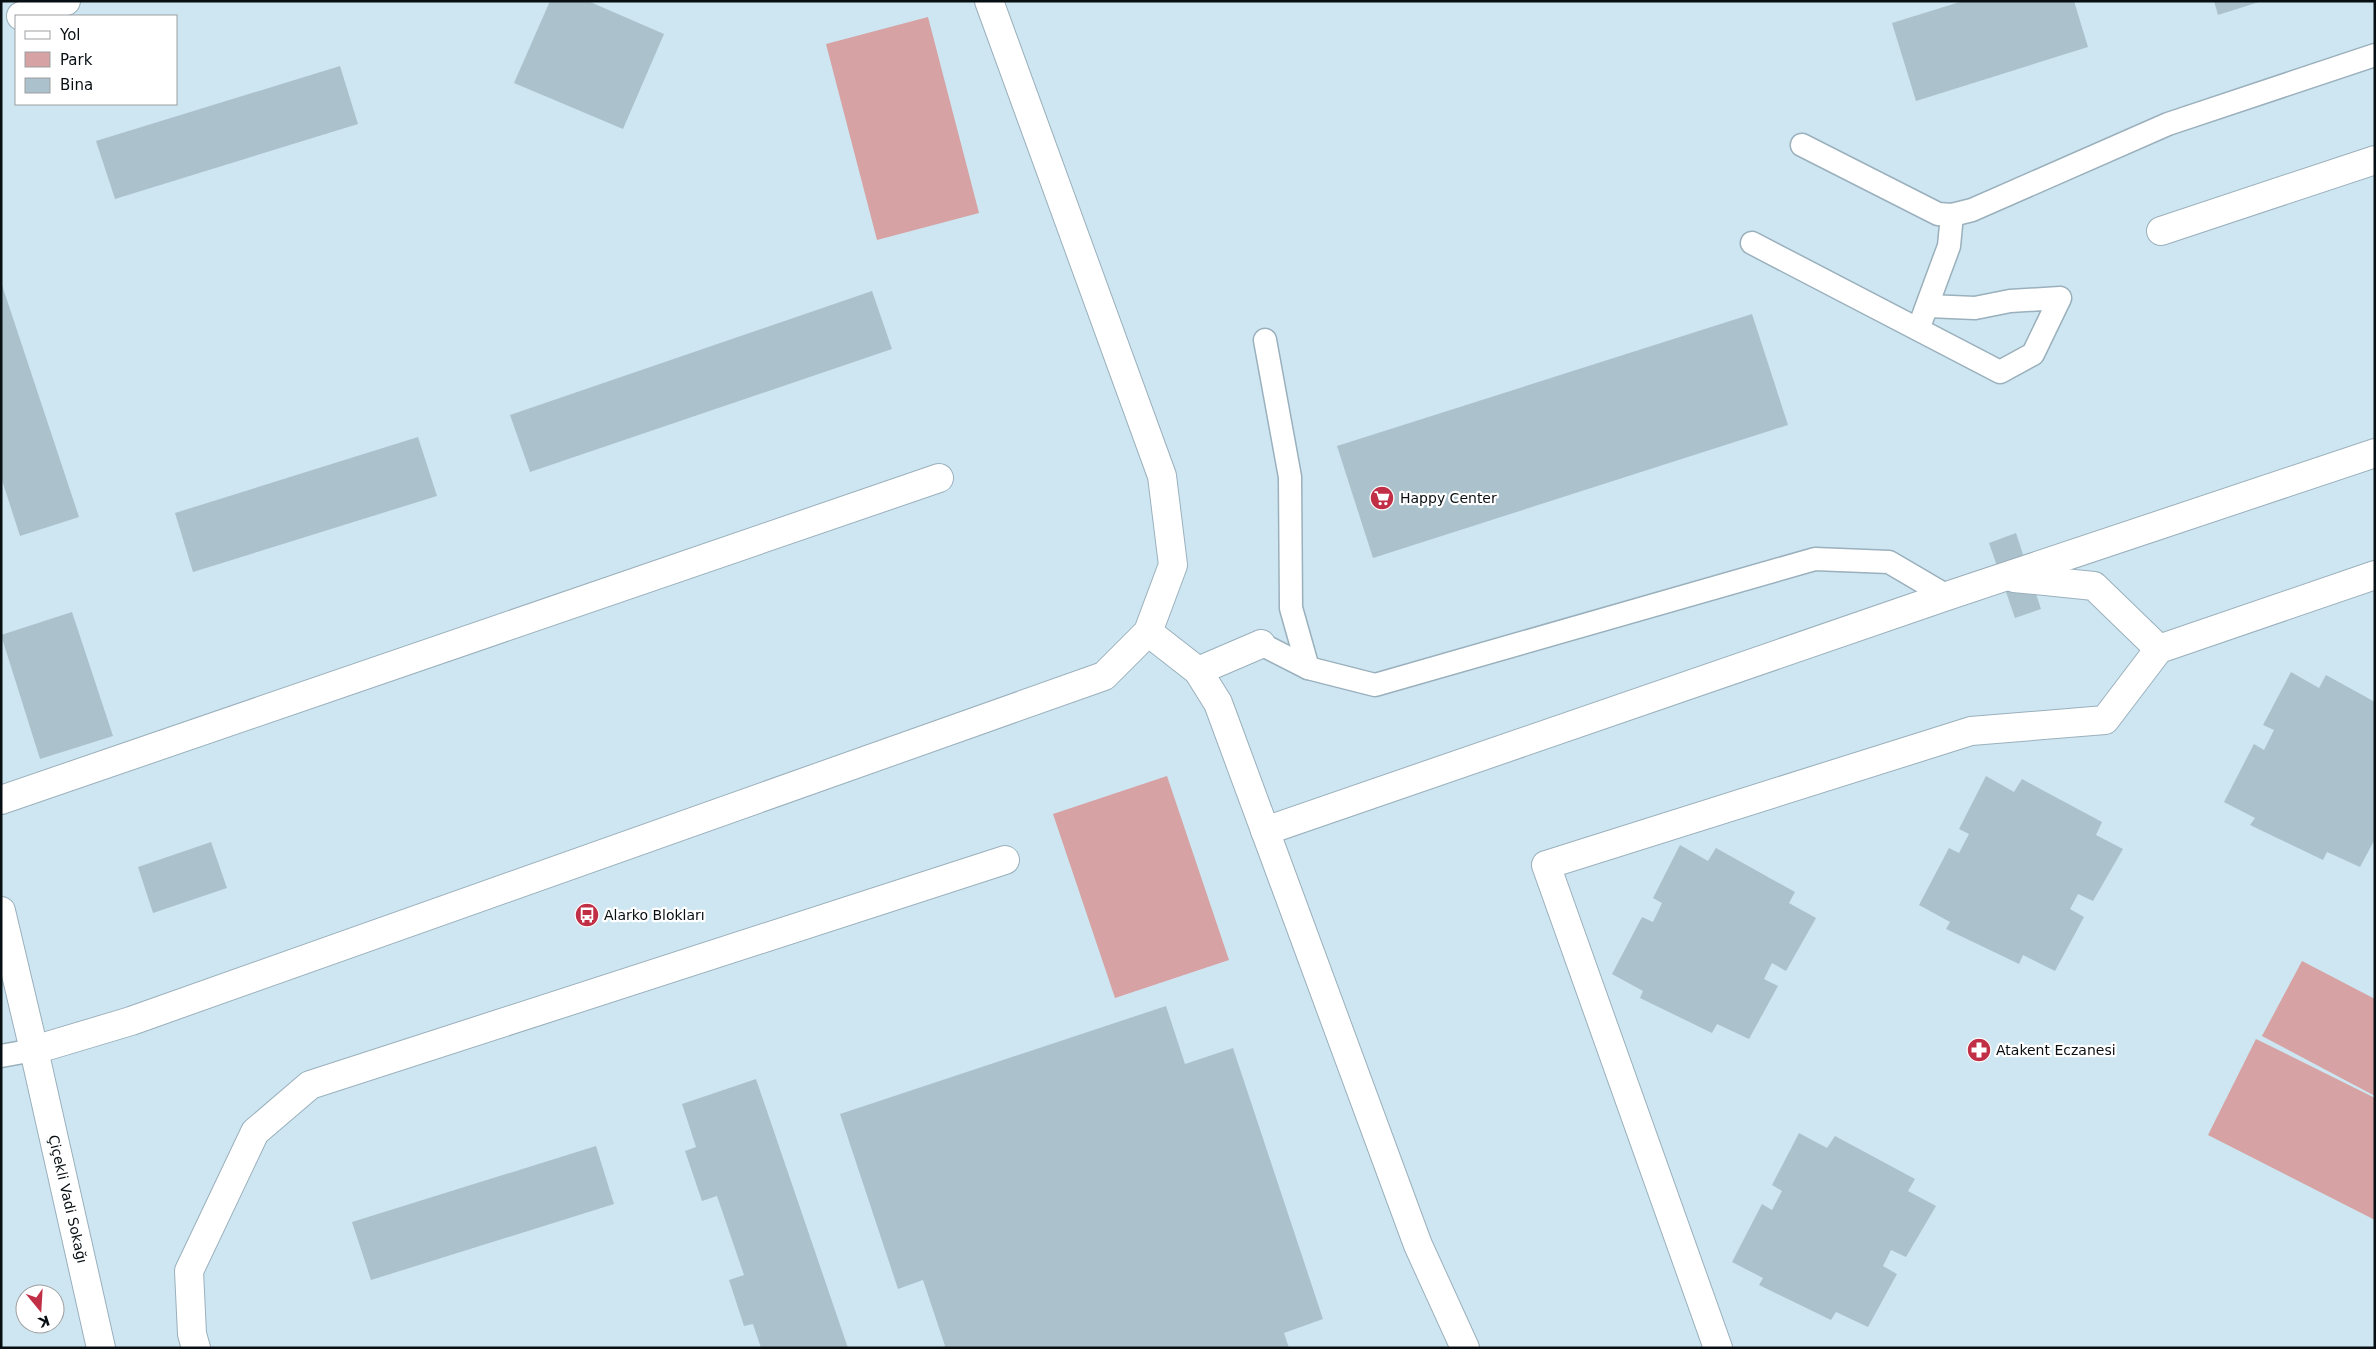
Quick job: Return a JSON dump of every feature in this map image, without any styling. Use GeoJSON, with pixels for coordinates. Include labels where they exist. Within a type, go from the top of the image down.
{"type":"FeatureCollection","features":[{"type":"Feature","properties":{"kind":"street"},"geometry":{"type":"LineString","coordinates":[[24,15],[66,1]]}},
{"type":"Feature","properties":{"kind":"street"},"geometry":{"type":"LineString","coordinates":[[34,1050],[131,1021],[1104,676],[1148,632],[1173,565],[1162,476],[989,1]]}},
{"type":"Feature","properties":{"kind":"street"},"geometry":{"type":"LineString","coordinates":[[1,23],[15,18]]}},
{"type":"Feature","properties":{"kind":"street"},"geometry":{"type":"LineString","coordinates":[[2161,231],[2375,160]]}},
{"type":"Feature","properties":{"kind":"street"},"geometry":{"type":"LineString","coordinates":[[1265,831],[1946,596],[2375,453]]}},
{"type":"Feature","properties":{"kind":"street"},"geometry":{"type":"LineString","coordinates":[[1,800],[940,478]]}},
{"type":"Feature","properties":{"kind":"street"},"geometry":{"type":"LineString","coordinates":[[1718,1348],[1546,865],[1971,731],[2105,720],[2159,649],[2375,574]]}},
{"type":"Feature","properties":{"kind":"street"},"geometry":{"type":"LineString","coordinates":[[2005,577],[2094,586],[2159,649]]}},
{"type":"Feature","properties":{"kind":"street"},"geometry":{"type":"LineString","coordinates":[[1148,632],[1198,670],[1218,703],[1418,1245],[1465,1348]]}},
{"type":"Feature","properties":{"kind":"street"},"geometry":{"type":"LineString","coordinates":[[1198,670],[1261,644]]}},
{"type":"Feature","properties":{"kind":"street"},"geometry":{"type":"LineString","coordinates":[[196,1348],[192,1334],[188,1271],[255,1132],[310,1085],[1005,860]]}},
{"type":"Feature","properties":{"kind":"street","name":"Çiçekli Vadi Sokağı"},"geometry":{"type":"LineString","coordinates":[[1,911],[101,1348]]}},
{"type":"Feature","properties":{"kind":"lane"},"geometry":{"type":"LineString","coordinates":[[1802,145],[1938,214],[1952,215],[1972,210],[2168,124],[2375,55]]}},
{"type":"Feature","properties":{"kind":"lane"},"geometry":{"type":"LineString","coordinates":[[1918,329],[1949,246],[1952,215]]}},
{"type":"Feature","properties":{"kind":"lane"},"geometry":{"type":"LineString","coordinates":[[1752,243],[2000,372],[2033,354],[2060,298],[2010,301],[1975,308],[1928,306]]}},
{"type":"Feature","properties":{"kind":"lane"},"geometry":{"type":"LineString","coordinates":[[1265,340],[1290,478],[1290,608],[1308,668]]}},
{"type":"Feature","properties":{"kind":"lane"},"geometry":{"type":"LineString","coordinates":[[1261,644],[1308,668],[1375,685],[1815,559],[1888,562],[1946,596]]}},
{"type":"Feature","properties":{"kind":"lane"},"geometry":{"type":"LineString","coordinates":[[1,1056],[34,1050]]}},
{"type":"Feature","properties":{"kind":"green space"},"geometry":{"type":"Polygon","coordinates":[[[928,17],[979,213],[877,240],[826,44],[928,17]]]}},
{"type":"Feature","properties":{"kind":"green space"},"geometry":{"type":"Polygon","coordinates":[[[1167,776],[1229,960],[1115,998],[1053,814],[1167,776]]]}},
{"type":"Feature","properties":{"kind":"green space"},"geometry":{"type":"Polygon","coordinates":[[[2302,961],[2375,999],[2375,1096],[2262,1036],[2302,961]]]}},
{"type":"Feature","properties":{"kind":"green space"},"geometry":{"type":"Polygon","coordinates":[[[2256,1039],[2375,1098],[2375,1220],[2208,1135],[2256,1039]]]}},
{"type":"Feature","properties":{"kind":"building"},"geometry":{"type":"Polygon","coordinates":[[[550,1],[588,1],[664,34],[623,129],[514,83],[550,1]]]}},
{"type":"Feature","properties":{"kind":"building"},"geometry":{"type":"Polygon","coordinates":[[[1963,1],[2074,1],[2088,47],[1916,101],[1892,23],[1963,1]]]}},
{"type":"Feature","properties":{"kind":"building"},"geometry":{"type":"Polygon","coordinates":[[[2214,1],[2258,1],[2259,2],[2218,15],[2214,1]]]}},
{"type":"Feature","properties":{"kind":"building"},"geometry":{"type":"Polygon","coordinates":[[[340,66],[358,124],[115,199],[96,141],[340,66]]]}},
{"type":"Feature","properties":{"kind":"building"},"geometry":{"type":"Polygon","coordinates":[[[1,282],[79,517],[20,536],[1,477],[1,282]]]}},
{"type":"Feature","properties":{"kind":"building"},"geometry":{"type":"Polygon","coordinates":[[[872,291],[892,349],[530,472],[510,415],[872,291]]]}},
{"type":"Feature","properties":{"kind":"building"},"geometry":{"type":"Polygon","coordinates":[[[1752,314],[1788,425],[1373,558],[1337,446],[1752,314]]]}},
{"type":"Feature","properties":{"kind":"building"},"geometry":{"type":"Polygon","coordinates":[[[418,437],[437,496],[193,572],[175,513],[418,437]]]}},
{"type":"Feature","properties":{"kind":"building"},"geometry":{"type":"Polygon","coordinates":[[[2016,533],[2041,609],[2015,618],[1989,543],[2016,533]]]}},
{"type":"Feature","properties":{"kind":"building"},"geometry":{"type":"Polygon","coordinates":[[[72,612],[113,736],[40,759],[1,635],[72,612]]]}},
{"type":"Feature","properties":{"kind":"building"},"geometry":{"type":"Polygon","coordinates":[[[2291,672],[2319,688],[2326,675],[2375,702],[2375,839],[2360,867],[2327,852],[2323,860],[2250,825],[2255,818],[2224,802],[2254,744],[2264,750],[2274,730],[2263,725],[2291,672]]]}},
{"type":"Feature","properties":{"kind":"building"},"geometry":{"type":"Polygon","coordinates":[[[1986,776],[2014,792],[2022,779],[2102,822],[2096,835],[2123,849],[2093,901],[2078,894],[2070,909],[2084,917],[2055,971],[2023,955],[2019,964],[1946,929],[1950,922],[1919,905],[1949,848],[1959,853],[1969,834],[1959,829],[1986,776]]]}},
{"type":"Feature","properties":{"kind":"building"},"geometry":{"type":"Polygon","coordinates":[[[211,842],[227,888],[153,913],[138,867],[211,842]]]}},
{"type":"Feature","properties":{"kind":"building"},"geometry":{"type":"Polygon","coordinates":[[[1680,845],[1708,861],[1716,848],[1795,892],[1789,903],[1816,918],[1786,971],[1772,963],[1764,979],[1778,986],[1749,1039],[1717,1024],[1712,1033],[1640,998],[1643,991],[1612,974],[1642,917],[1653,922],[1662,903],[1653,898],[1680,845]]]}},
{"type":"Feature","properties":{"kind":"building"},"geometry":{"type":"Polygon","coordinates":[[[1166,1006],[1185,1064],[1233,1048],[1323,1319],[1284,1333],[1289,1348],[940,1348],[945,1346],[923,1280],[898,1289],[840,1114],[1166,1006]]]}},
{"type":"Feature","properties":{"kind":"building"},"geometry":{"type":"Polygon","coordinates":[[[756,1079],[848,1348],[761,1348],[753,1324],[744,1326],[729,1280],[744,1275],[717,1196],[702,1201],[685,1151],[696,1147],[682,1104],[756,1079]]]}},
{"type":"Feature","properties":{"kind":"building"},"geometry":{"type":"Polygon","coordinates":[[[1799,1133],[1827,1148],[1835,1136],[1915,1179],[1908,1191],[1936,1206],[1906,1257],[1891,1250],[1883,1266],[1897,1274],[1868,1327],[1836,1312],[1831,1320],[1759,1285],[1763,1278],[1732,1262],[1762,1204],[1772,1210],[1782,1191],[1772,1185],[1799,1133]]]}},
{"type":"Feature","properties":{"kind":"building"},"geometry":{"type":"Polygon","coordinates":[[[596,1146],[614,1204],[371,1280],[352,1222],[596,1146]]]}},
{"type":"Feature","properties":{"kind":"place","name":"Happy Center"},"geometry":{"type":"Point","coordinates":[1382,498]}},
{"type":"Feature","properties":{"kind":"place","name":"Alarko Blokları"},"geometry":{"type":"Point","coordinates":[587,915]}},
{"type":"Feature","properties":{"kind":"place","name":"Atakent Eczanesi"},"geometry":{"type":"Point","coordinates":[1979,1050]}}]}
